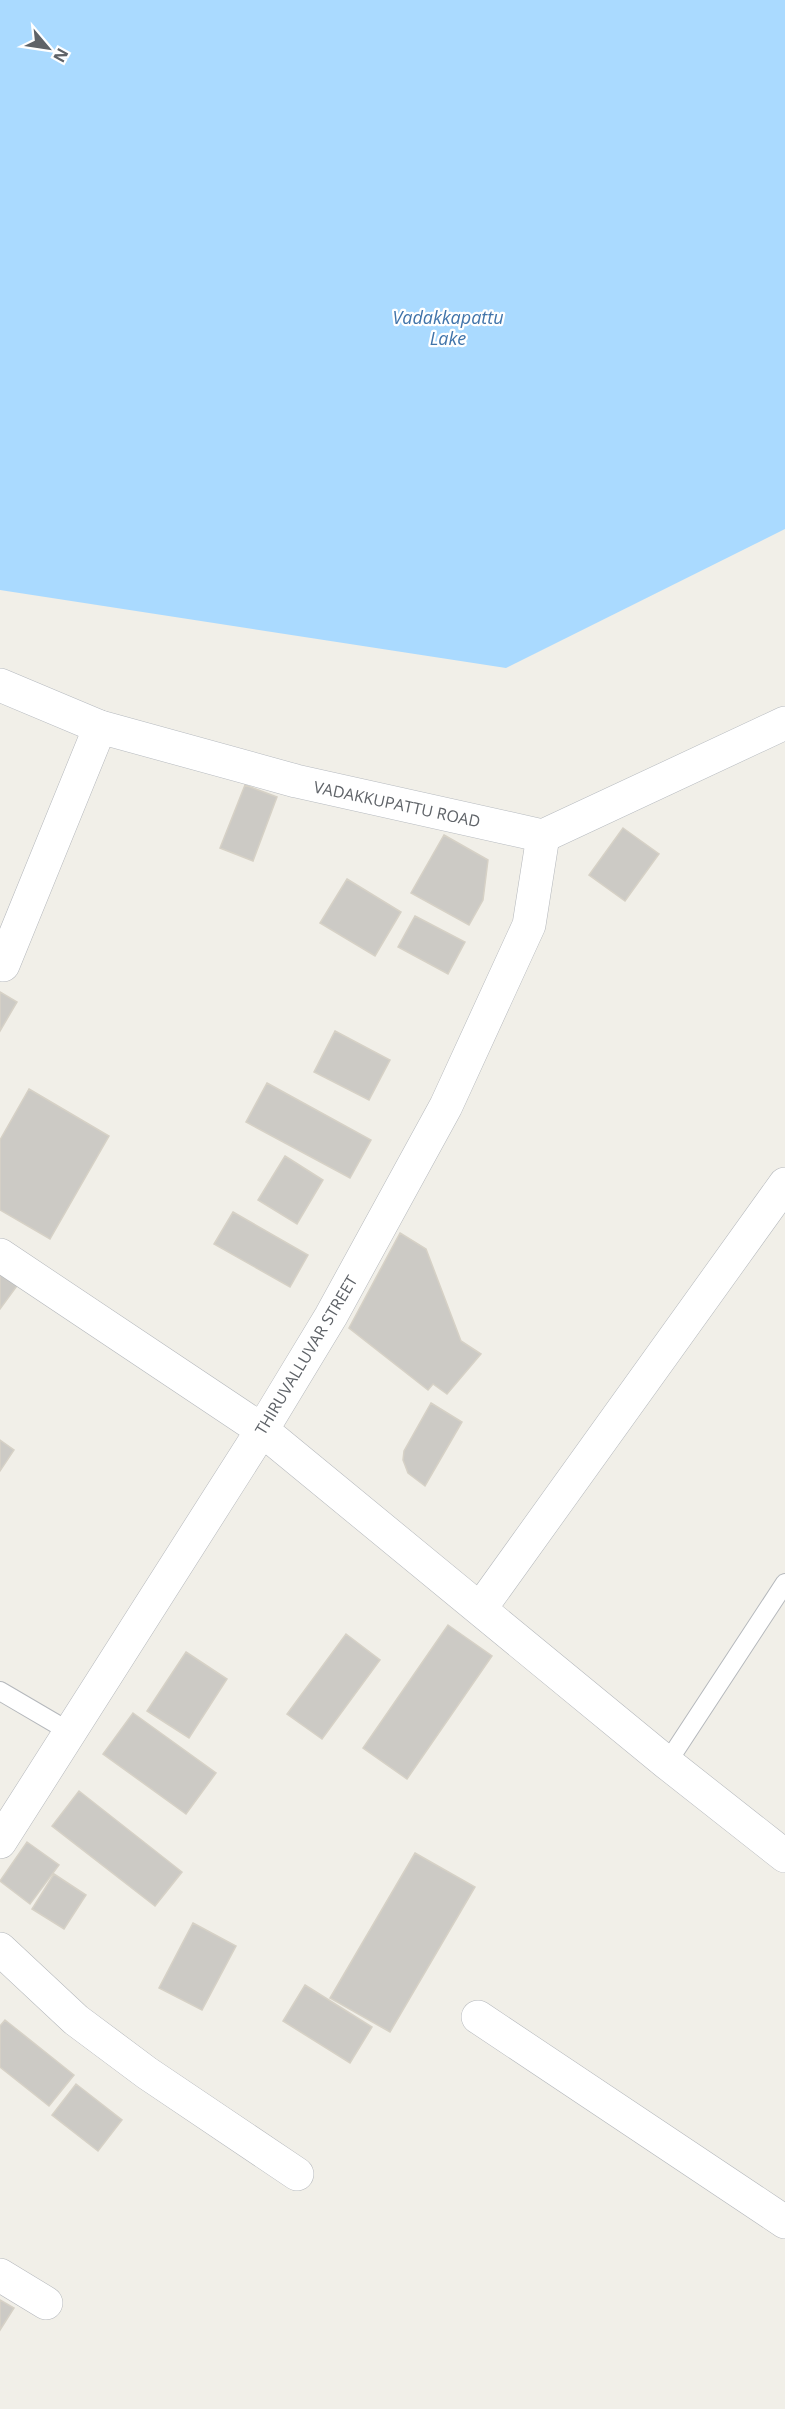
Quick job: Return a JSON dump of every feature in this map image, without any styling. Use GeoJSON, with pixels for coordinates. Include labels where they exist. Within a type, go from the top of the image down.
{"type":"FeatureCollection","features":[{"type":"Feature","properties":{"kind":"street","name":"VADAKKUPATTU ROAD"},"geometry":{"type":"LineString","coordinates":[[0,684],[100,727],[296,781],[543,836]]}},
{"type":"Feature","properties":{"kind":"street"},"geometry":{"type":"LineString","coordinates":[[543,836],[785,723]]}},
{"type":"Feature","properties":{"kind":"street"},"geometry":{"type":"LineString","coordinates":[[3,965],[100,727]]}},
{"type":"Feature","properties":{"kind":"street","name":"THIRUVALLUVAR STREET"},"geometry":{"type":"LineString","coordinates":[[0,1842],[262,1430],[331,1316],[446,1106],[529,925],[543,836]]}},
{"type":"Feature","properties":{"kind":"street"},"geometry":{"type":"LineString","coordinates":[[480,1609],[785,1184]]}},
{"type":"Feature","properties":{"kind":"street"},"geometry":{"type":"LineString","coordinates":[[0,1255],[262,1430],[667,1763],[785,1856]]}},
{"type":"Feature","properties":{"kind":"street"},"geometry":{"type":"LineString","coordinates":[[0,1948],[76,2020],[147,2073],[297,2174]]}},
{"type":"Feature","properties":{"kind":"street"},"geometry":{"type":"LineString","coordinates":[[478,2017],[785,2222]]}},
{"type":"Feature","properties":{"kind":"street"},"geometry":{"type":"LineString","coordinates":[[0,2275],[46,2303]]}},
{"type":"Feature","properties":{"kind":"lane"},"geometry":{"type":"LineString","coordinates":[[667,1763],[785,1583]]}},
{"type":"Feature","properties":{"kind":"lane"},"geometry":{"type":"LineString","coordinates":[[0,1691],[70,1732]]}},
{"type":"Feature","properties":{"kind":"water","name":"Vadakkapattu Lake"},"geometry":{"type":"Polygon","coordinates":[[[0,0],[785,0],[785,529],[506,668],[0,590],[0,0]]]}},
{"type":"Feature","properties":{"kind":"building"},"geometry":{"type":"Polygon","coordinates":[[[245,785],[277,797],[253,861],[220,848],[245,785]]]}},
{"type":"Feature","properties":{"kind":"building"},"geometry":{"type":"Polygon","coordinates":[[[623,828],[659,854],[625,901],[589,875],[623,828]]]}},
{"type":"Feature","properties":{"kind":"building"},"geometry":{"type":"Polygon","coordinates":[[[444,835],[488,860],[483,900],[469,925],[411,893],[444,835]]]}},
{"type":"Feature","properties":{"kind":"building"},"geometry":{"type":"Polygon","coordinates":[[[347,879],[401,912],[375,956],[320,923],[347,879]]]}},
{"type":"Feature","properties":{"kind":"building"},"geometry":{"type":"Polygon","coordinates":[[[415,916],[465,942],[448,974],[398,947],[415,916]]]}},
{"type":"Feature","properties":{"kind":"building"},"geometry":{"type":"Polygon","coordinates":[[[0,992],[17,1002],[0,1031],[0,992]]]}},
{"type":"Feature","properties":{"kind":"building"},"geometry":{"type":"Polygon","coordinates":[[[335,1031],[390,1060],[369,1100],[314,1072],[335,1031]]]}},
{"type":"Feature","properties":{"kind":"building"},"geometry":{"type":"Polygon","coordinates":[[[267,1083],[371,1140],[350,1178],[246,1122],[267,1083]]]}},
{"type":"Feature","properties":{"kind":"building"},"geometry":{"type":"Polygon","coordinates":[[[29,1089],[109,1136],[50,1239],[0,1210],[0,1140],[29,1089]]]}},
{"type":"Feature","properties":{"kind":"building"},"geometry":{"type":"Polygon","coordinates":[[[285,1156],[323,1180],[297,1224],[258,1200],[285,1156]]]}},
{"type":"Feature","properties":{"kind":"building"},"geometry":{"type":"Polygon","coordinates":[[[233,1212],[308,1255],[290,1287],[214,1244],[233,1212]]]}},
{"type":"Feature","properties":{"kind":"building"},"geometry":{"type":"Polygon","coordinates":[[[400,1233],[426,1249],[461,1341],[481,1354],[447,1394],[433,1384],[428,1390],[349,1328],[400,1233]]]}},
{"type":"Feature","properties":{"kind":"building"},"geometry":{"type":"Polygon","coordinates":[[[0,1263],[22,1279],[0,1309],[0,1263]]]}},
{"type":"Feature","properties":{"kind":"building"},"geometry":{"type":"Polygon","coordinates":[[[431,1403],[462,1422],[425,1486],[408,1473],[403,1460],[404,1451],[431,1403]]]}},
{"type":"Feature","properties":{"kind":"building"},"geometry":{"type":"Polygon","coordinates":[[[0,1440],[14,1450],[0,1471],[0,1440]]]}},
{"type":"Feature","properties":{"kind":"building"},"geometry":{"type":"Polygon","coordinates":[[[448,1625],[492,1656],[407,1779],[363,1748],[448,1625]]]}},
{"type":"Feature","properties":{"kind":"building"},"geometry":{"type":"Polygon","coordinates":[[[346,1634],[380,1660],[322,1739],[287,1714],[346,1634]]]}},
{"type":"Feature","properties":{"kind":"building"},"geometry":{"type":"Polygon","coordinates":[[[186,1652],[227,1679],[189,1738],[147,1711],[186,1652]]]}},
{"type":"Feature","properties":{"kind":"building"},"geometry":{"type":"Polygon","coordinates":[[[133,1713],[216,1773],[186,1814],[103,1754],[133,1713]]]}},
{"type":"Feature","properties":{"kind":"building"},"geometry":{"type":"Polygon","coordinates":[[[79,1791],[182,1872],[155,1906],[52,1826],[79,1791]]]}},
{"type":"Feature","properties":{"kind":"building"},"geometry":{"type":"Polygon","coordinates":[[[27,1842],[59,1865],[30,1904],[0,1881],[27,1842]]]}},
{"type":"Feature","properties":{"kind":"building"},"geometry":{"type":"Polygon","coordinates":[[[415,1853],[475,1887],[390,2032],[330,1998],[415,1853]]]}},
{"type":"Feature","properties":{"kind":"building"},"geometry":{"type":"Polygon","coordinates":[[[54,1874],[86,1895],[64,1929],[32,1909],[54,1874]]]}},
{"type":"Feature","properties":{"kind":"building"},"geometry":{"type":"Polygon","coordinates":[[[193,1923],[236,1946],[202,2010],[159,1988],[193,1923]]]}},
{"type":"Feature","properties":{"kind":"building"},"geometry":{"type":"Polygon","coordinates":[[[305,1985],[372,2027],[350,2063],[283,2021],[305,1985]]]}},
{"type":"Feature","properties":{"kind":"building"},"geometry":{"type":"Polygon","coordinates":[[[5,2020],[74,2075],[49,2106],[0,2067],[0,2026],[5,2020]]]}},
{"type":"Feature","properties":{"kind":"building"},"geometry":{"type":"Polygon","coordinates":[[[76,2084],[122,2120],[98,2151],[52,2115],[76,2084]]]}},
{"type":"Feature","properties":{"kind":"building"},"geometry":{"type":"Polygon","coordinates":[[[0,2300],[14,2308],[0,2330],[0,2300]]]}}]}
